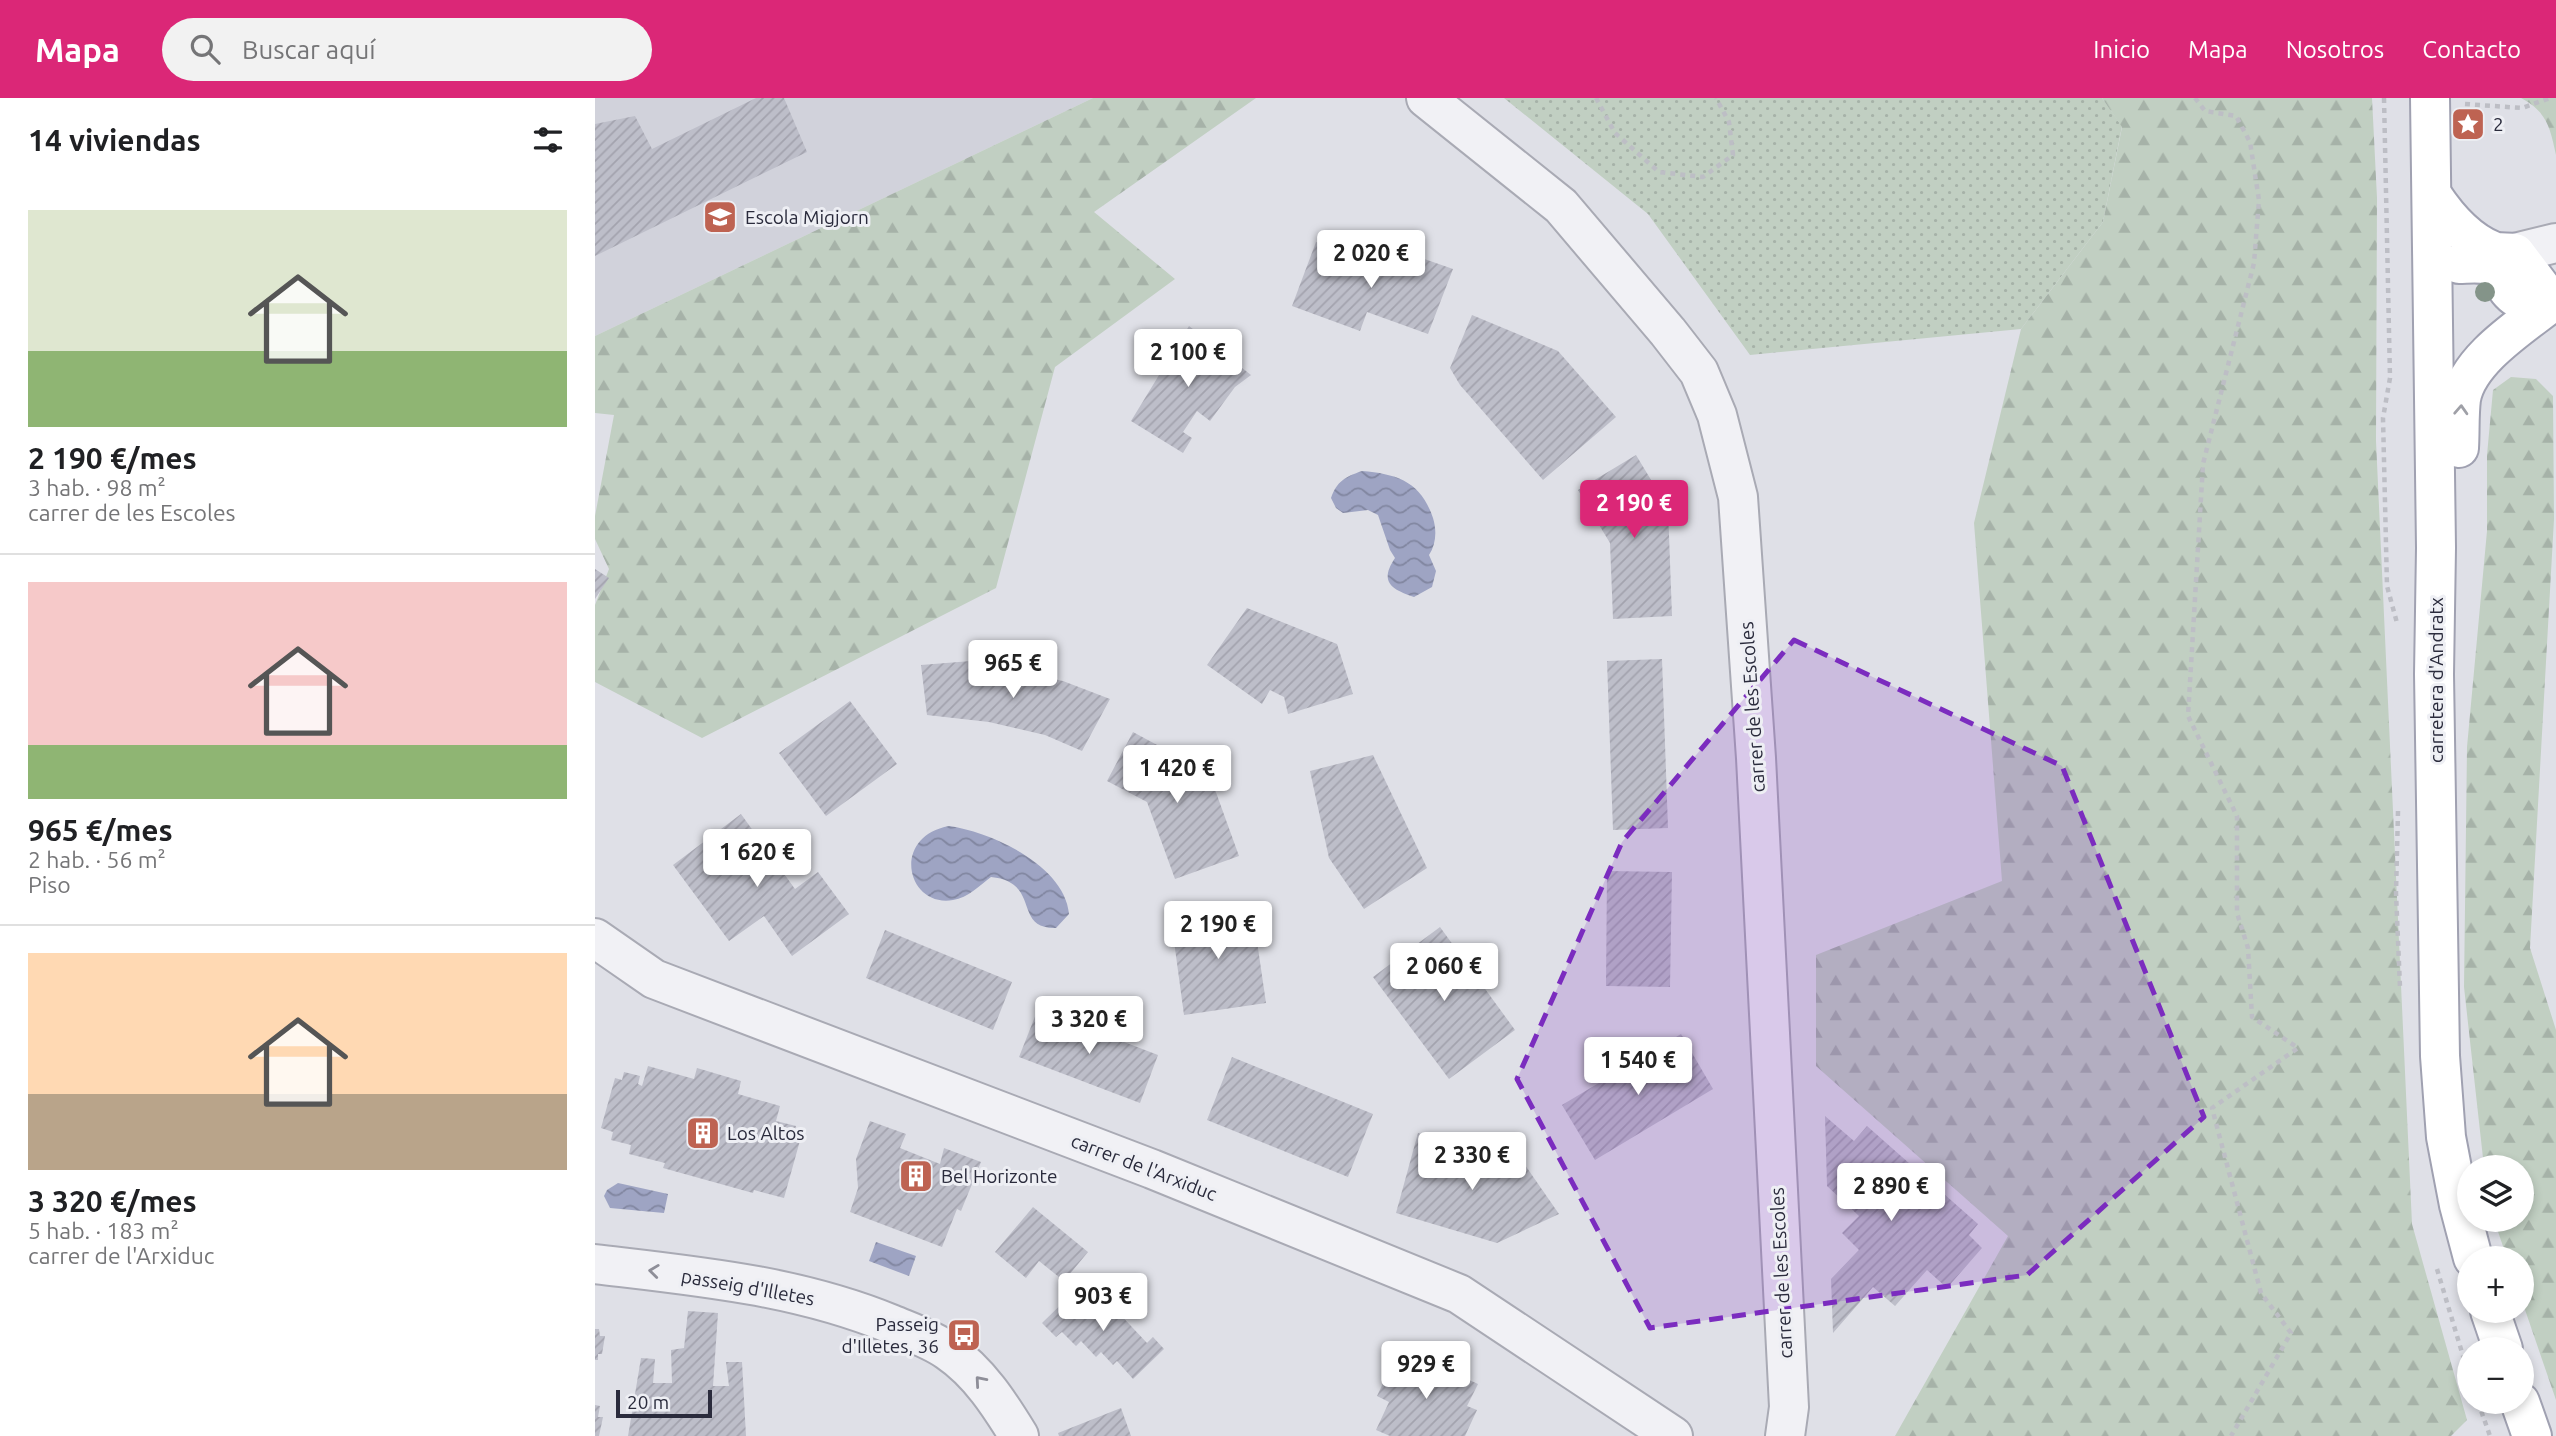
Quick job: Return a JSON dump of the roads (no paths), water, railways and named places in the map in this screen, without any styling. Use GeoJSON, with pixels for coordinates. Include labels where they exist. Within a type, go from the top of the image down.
{"type":"FeatureCollection","features":[{"type":"Feature","properties":{"kind":"main road","name":"carretera d'Andratx"},"geometry":{"type":"LineString","coordinates":[[2442,101],[2433,196],[2437,548],[2434,674],[2440,1056],[2446,1137],[2470,1246]]}},
{"type":"Feature","properties":{"kind":"main road"},"geometry":{"type":"LineString","coordinates":[[2433,196],[2445,214],[2476,242],[2495,252],[2515,253],[2555,303]]}},
{"type":"Feature","properties":{"kind":"main road"},"geometry":{"type":"LineString","coordinates":[[2476,242],[2447,242],[2438,246],[2433,258],[2490,266],[2498,272],[2507,289],[2520,300],[2555,303]]}},
{"type":"Feature","properties":{"kind":"main road"},"geometry":{"type":"LineString","coordinates":[[2437,548],[2456,501],[2461,397],[2471,374],[2489,352],[2555,303]]}},
{"type":"Feature","properties":{"kind":"main road"},"geometry":{"type":"LineString","coordinates":[[2524,1414],[2532,1436]]}},
{"type":"Feature","properties":{"kind":"street","name":"carrer de les Escoles"},"geometry":{"type":"LineString","coordinates":[[1426,98],[1561,206],[1668,331],[1699,372],[1717,415],[1738,497],[1755,744],[1789,1408],[1785,1436]]}},
{"type":"Feature","properties":{"kind":"street"},"geometry":{"type":"LineString","coordinates":[[2515,253],[2556,243]]}},
{"type":"Feature","properties":{"kind":"street","name":"carrer de l'Arxiduc"},"geometry":{"type":"LineString","coordinates":[[595,938],[654,979],[1152,1169],[1459,1294],[1673,1436]]}},
{"type":"Feature","properties":{"kind":"street","name":"passeig d'Illetes"},"geometry":{"type":"LineString","coordinates":[[595,1264],[744,1282],[854,1308],[921,1336],[949,1351],[999,1403],[1019,1436]]}},
{"type":"Feature","properties":{"kind":"water"},"geometry":{"type":"Polygon","coordinates":[[[1362,471],[1387,475],[1406,482],[1422,496],[1433,518],[1435,533],[1429,555],[1436,571],[1432,587],[1414,597],[1399,591],[1388,579],[1390,566],[1395,558],[1378,515],[1368,510],[1343,513],[1336,508],[1331,498],[1342,480],[1362,471]]]}},
{"type":"Feature","properties":{"kind":"water"},"geometry":{"type":"Polygon","coordinates":[[[949,826],[985,836],[1024,854],[1055,881],[1069,914],[1056,928],[1043,926],[1034,921],[1016,887],[1007,881],[991,877],[974,891],[958,899],[937,900],[925,893],[916,883],[912,856],[918,843],[930,833],[949,826]]]}},
{"type":"Feature","properties":{"kind":"water"},"geometry":{"type":"Polygon","coordinates":[[[618,1183],[668,1194],[664,1213],[610,1208],[604,1196],[607,1190],[618,1183]]]}},
{"type":"Feature","properties":{"kind":"water"},"geometry":{"type":"Polygon","coordinates":[[[876,1242],[916,1256],[909,1276],[869,1261],[876,1242]]]}},
{"type":"Feature","properties":{"kind":"place","name":"2"},"geometry":{"type":"Point","coordinates":[2468,124]}},
{"type":"Feature","properties":{"kind":"place","name":"Escola Migjorn"},"geometry":{"type":"Point","coordinates":[720,217]}},
{"type":"Feature","properties":{"kind":"place","name":"Los Altos"},"geometry":{"type":"Point","coordinates":[703,1133]}},
{"type":"Feature","properties":{"kind":"place","name":"Bel Horizonte"},"geometry":{"type":"Point","coordinates":[916,1176]}},
{"type":"Feature","properties":{"kind":"place","name":"Passeig d'Illetes, 36"},"geometry":{"type":"Point","coordinates":[964,1335]}}]}
